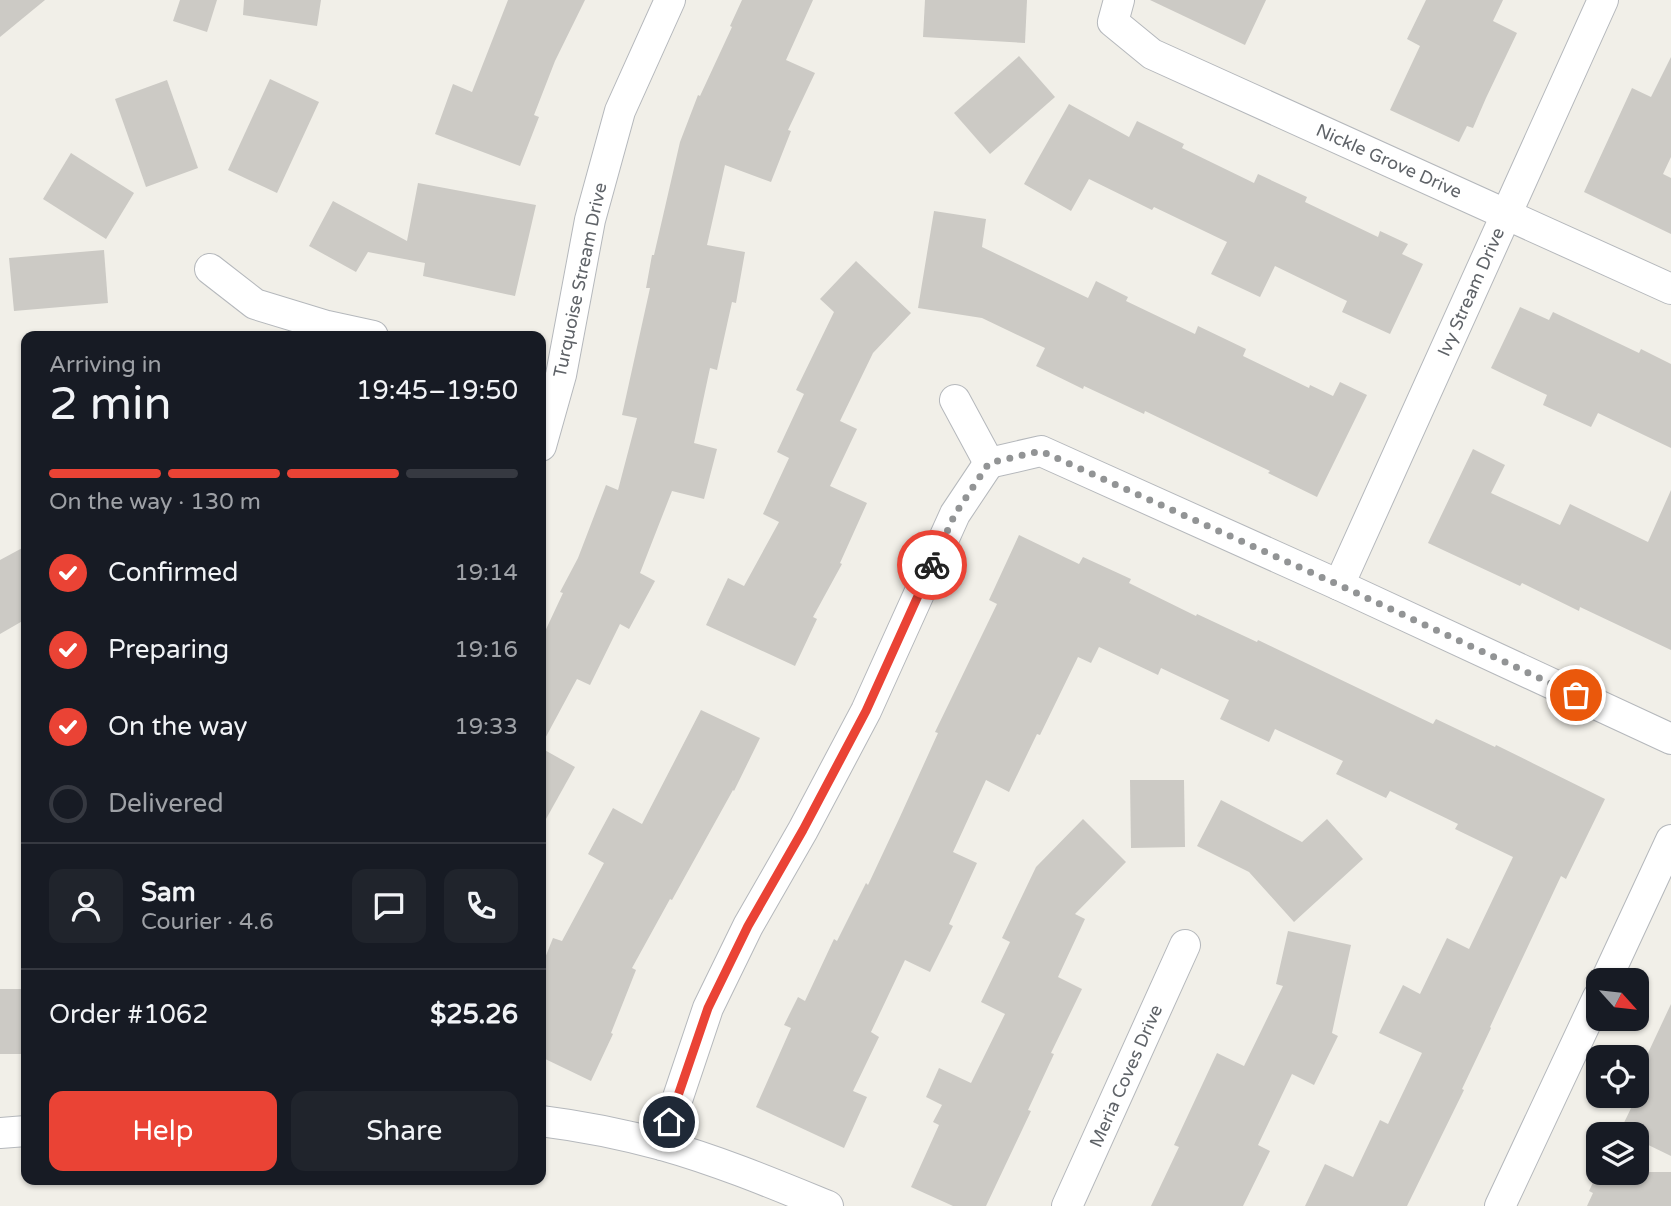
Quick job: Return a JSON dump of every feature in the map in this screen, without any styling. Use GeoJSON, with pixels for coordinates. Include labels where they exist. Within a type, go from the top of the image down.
{"type":"FeatureCollection","features":[{"type":"Feature","properties":{"kind":"street","name":"Turquoise Stream Drive"},"geometry":{"type":"LineString","coordinates":[[546,410],[551,373],[620,111],[670,0]]}},
{"type":"Feature","properties":{"kind":"street","name":"Ivy Stream Drive"},"geometry":{"type":"LineString","coordinates":[[1339,585],[1603,0]]}},
{"type":"Feature","properties":{"kind":"street","name":"Nickle Grove Drive"},"geometry":{"type":"LineString","coordinates":[[1116,11],[1152,54],[1671,289]]}},
{"type":"Feature","properties":{"kind":"street"},"geometry":{"type":"LineString","coordinates":[[210,269],[255,304],[350,331]]}},
{"type":"Feature","properties":{"kind":"street"},"geometry":{"type":"LineString","coordinates":[[955,400],[989,463]]}},
{"type":"Feature","properties":{"kind":"street"},"geometry":{"type":"LineString","coordinates":[[662,1145],[708,1008],[748,926],[866,711],[955,514],[989,463],[1041,451],[1671,739]]}},
{"type":"Feature","properties":{"kind":"street"},"geometry":{"type":"LineString","coordinates":[[1611,968],[1671,840]]}},
{"type":"Feature","properties":{"kind":"street","name":"Meria Coves Drive"},"geometry":{"type":"LineString","coordinates":[[1067,1206],[1185,945]]}},
{"type":"Feature","properties":{"kind":"street"},"geometry":{"type":"LineString","coordinates":[[1500,1206],[1586,1023]]}},
{"type":"Feature","properties":{"kind":"street"},"geometry":{"type":"LineString","coordinates":[[546,1122],[577,1125],[662,1145],[751,1174],[828,1206]]}},
{"type":"Feature","properties":{"kind":"street"},"geometry":{"type":"LineString","coordinates":[[0,1133],[21,1131]]}},
{"type":"Feature","properties":{"kind":"building"},"geometry":{"type":"Polygon","coordinates":[[[0,0],[45,0],[0,37],[0,0]]]}},
{"type":"Feature","properties":{"kind":"building"},"geometry":{"type":"Polygon","coordinates":[[[180,0],[217,0],[207,32],[173,21],[180,0]]]}},
{"type":"Feature","properties":{"kind":"building"},"geometry":{"type":"Polygon","coordinates":[[[244,0],[321,0],[317,26],[243,15],[244,0]]]}},
{"type":"Feature","properties":{"kind":"building"},"geometry":{"type":"Polygon","coordinates":[[[508,0],[585,0],[555,61],[534,115],[539,117],[520,166],[435,134],[453,84],[472,92],[508,0]]]}},
{"type":"Feature","properties":{"kind":"building"},"geometry":{"type":"Polygon","coordinates":[[[742,0],[813,0],[786,60],[815,73],[788,130],[791,131],[771,182],[725,165],[707,245],[745,252],[736,303],[732,302],[717,370],[710,368],[694,443],[717,449],[704,499],[672,491],[640,573],[655,581],[629,629],[620,624],[590,685],[577,679],[546,737],[546,629],[563,593],[560,592],[578,558],[606,485],[618,490],[637,418],[622,415],[650,288],[646,288],[652,255],[680,142],[698,95],[700,96],[732,27],[730,26],[742,0]]]}},
{"type":"Feature","properties":{"kind":"building"},"geometry":{"type":"Polygon","coordinates":[[[925,0],[1027,0],[1025,43],[923,37],[925,0]]]}},
{"type":"Feature","properties":{"kind":"building"},"geometry":{"type":"Polygon","coordinates":[[[1150,0],[1266,0],[1245,45],[1150,0]]]}},
{"type":"Feature","properties":{"kind":"building"},"geometry":{"type":"Polygon","coordinates":[[[1426,0],[1503,0],[1493,21],[1517,33],[1473,128],[1467,126],[1459,142],[1390,110],[1420,46],[1407,39],[1426,0]]]}},
{"type":"Feature","properties":{"kind":"building"},"geometry":{"type":"Polygon","coordinates":[[[1019,56],[1055,97],[990,154],[954,113],[1019,56]]]}},
{"type":"Feature","properties":{"kind":"building"},"geometry":{"type":"Polygon","coordinates":[[[1671,57],[1671,157],[1663,174],[1671,178],[1671,234],[1584,192],[1632,88],[1651,97],[1671,57]]]}},
{"type":"Feature","properties":{"kind":"building"},"geometry":{"type":"Polygon","coordinates":[[[270,79],[319,102],[277,193],[228,170],[270,79]]]}},
{"type":"Feature","properties":{"kind":"building"},"geometry":{"type":"Polygon","coordinates":[[[167,80],[198,168],[146,187],[115,99],[167,80]]]}},
{"type":"Feature","properties":{"kind":"building"},"geometry":{"type":"Polygon","coordinates":[[[1069,104],[1129,137],[1137,121],[1184,144],[1182,148],[1254,183],[1258,174],[1307,197],[1305,202],[1378,237],[1380,231],[1408,244],[1402,254],[1423,264],[1390,334],[1342,312],[1347,301],[1275,266],[1260,297],[1211,274],[1227,242],[1089,179],[1071,211],[1024,184],[1069,104]]]}},
{"type":"Feature","properties":{"kind":"building"},"geometry":{"type":"Polygon","coordinates":[[[71,153],[134,193],[106,239],[43,199],[71,153]]]}},
{"type":"Feature","properties":{"kind":"building"},"geometry":{"type":"Polygon","coordinates":[[[418,183],[536,205],[515,296],[423,276],[425,263],[368,252],[356,272],[309,246],[333,201],[407,241],[418,183]]]}},
{"type":"Feature","properties":{"kind":"building"},"geometry":{"type":"Polygon","coordinates":[[[934,211],[986,219],[982,247],[1088,298],[1096,281],[1128,297],[1126,301],[1195,334],[1198,326],[1246,349],[1243,356],[1309,388],[1310,385],[1333,396],[1340,382],[1367,395],[1317,497],[1268,473],[1270,471],[1145,411],[1144,414],[1084,386],[1083,389],[1036,366],[1045,348],[982,318],[918,308],[934,211]]]}},
{"type":"Feature","properties":{"kind":"building"},"geometry":{"type":"Polygon","coordinates":[[[104,250],[108,303],[14,311],[9,258],[104,250]]]}},
{"type":"Feature","properties":{"kind":"building"},"geometry":{"type":"Polygon","coordinates":[[[856,261],[911,313],[873,353],[840,421],[857,429],[830,486],[867,503],[840,563],[842,564],[813,617],[817,619],[795,666],[706,625],[728,578],[744,586],[779,522],[763,514],[789,458],[777,452],[804,394],[796,390],[834,312],[820,299],[856,261]]]}},
{"type":"Feature","properties":{"kind":"building"},"geometry":{"type":"Polygon","coordinates":[[[1520,307],[1549,320],[1553,312],[1639,353],[1641,349],[1671,364],[1671,448],[1598,413],[1591,427],[1543,405],[1547,395],[1491,368],[1520,307]]]}},
{"type":"Feature","properties":{"kind":"building"},"geometry":{"type":"Polygon","coordinates":[[[1473,449],[1505,465],[1491,493],[1560,525],[1570,504],[1648,542],[1671,490],[1671,650],[1580,607],[1579,611],[1522,583],[1520,586],[1428,543],[1473,449]]]}},
{"type":"Feature","properties":{"kind":"building"},"geometry":{"type":"Polygon","coordinates":[[[1019,535],[1079,564],[1083,557],[1131,579],[1129,583],[1196,616],[1197,614],[1257,642],[1258,640],[1433,724],[1436,719],[1495,747],[1496,745],[1605,799],[1566,879],[1561,876],[1490,1027],[1462,1089],[1464,1090],[1407,1206],[1305,1206],[1325,1164],[1353,1177],[1380,1120],[1388,1124],[1422,1053],[1379,1033],[1403,985],[1420,994],[1447,938],[1469,949],[1513,857],[1455,829],[1458,824],[1390,791],[1386,798],[1336,774],[1343,761],[1275,729],[1269,742],[1220,719],[1229,700],[1161,668],[1158,675],[1099,647],[1091,663],[1078,657],[1009,792],[986,780],[953,852],[977,863],[949,924],[953,926],[930,972],[905,960],[871,1032],[879,1037],[853,1091],[867,1097],[844,1148],[756,1107],[791,1028],[784,1025],[798,997],[805,1001],[834,939],[837,941],[866,883],[868,885],[899,819],[938,733],[935,732],[997,604],[989,600],[1019,535]]]}},
{"type":"Feature","properties":{"kind":"building"},"geometry":{"type":"Polygon","coordinates":[[[21,549],[21,622],[0,634],[0,560],[21,549]]]}},
{"type":"Feature","properties":{"kind":"building"},"geometry":{"type":"Polygon","coordinates":[[[701,710],[760,738],[734,791],[632,968],[636,970],[611,1033],[613,1034],[591,1081],[546,1059],[546,956],[553,938],[562,941],[604,863],[588,854],[613,808],[642,824],[701,710]]]}},
{"type":"Feature","properties":{"kind":"building"},"geometry":{"type":"Polygon","coordinates":[[[546,751],[575,767],[546,819],[546,751]]]}},
{"type":"Feature","properties":{"kind":"building"},"geometry":{"type":"Polygon","coordinates":[[[1130,780],[1184,780],[1185,847],[1131,848],[1130,780]]]}},
{"type":"Feature","properties":{"kind":"building"},"geometry":{"type":"Polygon","coordinates":[[[1221,800],[1302,842],[1327,819],[1363,859],[1294,922],[1249,872],[1197,846],[1221,800]]]}},
{"type":"Feature","properties":{"kind":"building"},"geometry":{"type":"Polygon","coordinates":[[[1083,819],[1126,862],[1075,914],[1085,919],[1058,977],[1082,989],[1051,1053],[1054,1054],[1028,1110],[1031,1111],[986,1206],[953,1206],[911,1187],[939,1125],[933,1122],[942,1105],[926,1097],[939,1068],[971,1083],[1005,1014],[981,1002],[1010,942],[1002,938],[1036,867],[1083,819]]]}},
{"type":"Feature","properties":{"kind":"building"},"geometry":{"type":"Polygon","coordinates":[[[1288,931],[1351,945],[1332,1033],[1338,1036],[1314,1085],[1292,1074],[1258,1145],[1270,1151],[1243,1206],[1151,1206],[1179,1147],[1174,1145],[1217,1053],[1244,1066],[1283,986],[1276,984],[1288,931]]]}},
{"type":"Feature","properties":{"kind":"building"},"geometry":{"type":"Polygon","coordinates":[[[0,989],[21,989],[21,1054],[0,1054],[0,989]]]}},
{"type":"Feature","properties":{"kind":"building"},"geometry":{"type":"Polygon","coordinates":[[[1671,1004],[1671,1156],[1649,1145],[1649,1122],[1624,1122],[1631,1108],[1649,1108],[1649,1051],[1671,1004]]]}},
{"type":"Feature","properties":{"kind":"building"},"geometry":{"type":"Polygon","coordinates":[[[1649,1172],[1671,1172],[1671,1206],[1587,1206],[1593,1193],[1589,1191],[1592,1185],[1649,1185],[1649,1172]]]}},
{"type":"Feature","properties":{"kind":"way so far"},"geometry":{"type":"LineString","coordinates":[[932,565],[955,514],[989,463],[1041,451],[1576,695]]}},
{"type":"Feature","properties":{"kind":"route"},"geometry":{"type":"LineString","coordinates":[[669,1122],[708,1008],[748,926],[866,711],[932,565]]}}]}
